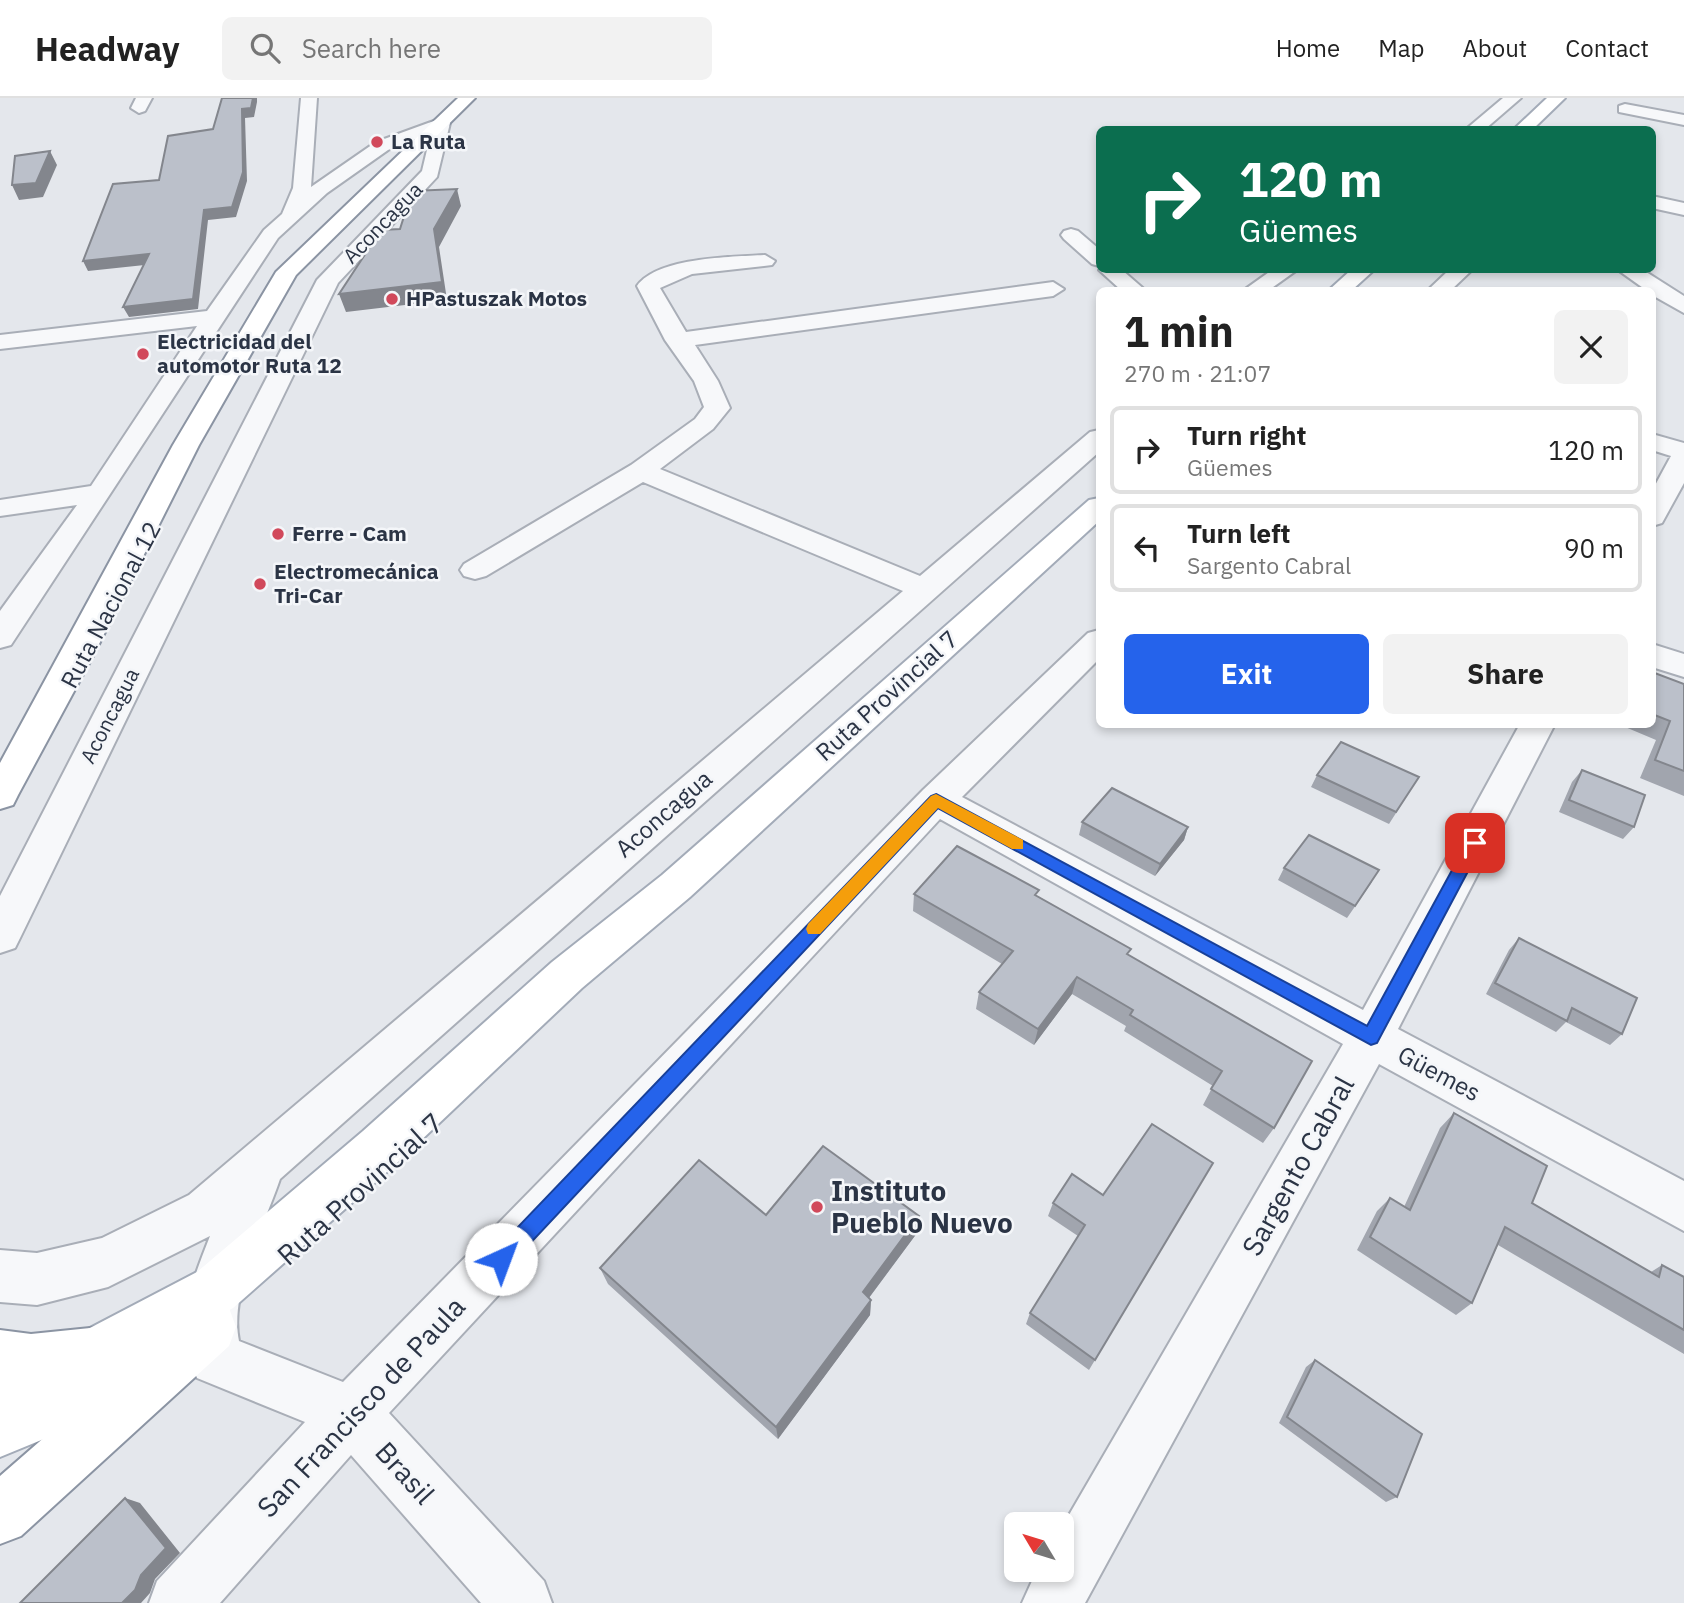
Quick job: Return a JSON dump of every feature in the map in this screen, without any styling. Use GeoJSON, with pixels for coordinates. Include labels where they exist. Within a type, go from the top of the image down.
{"type":"FeatureCollection","features":[{"type":"Feature","properties":{"kind":"main road","name":"Ruta Nacional 12"},"geometry":{"type":"LineString","coordinates":[[0,795],[215,395],[287,272],[467,98]]}},
{"type":"Feature","properties":{"kind":"main road"},"geometry":{"type":"LineString","coordinates":[[1525,126],[1556,98]]}},
{"type":"Feature","properties":{"kind":"main road"},"geometry":{"type":"LineString","coordinates":[[1343,287],[1360,273]]}},
{"type":"Feature","properties":{"kind":"main road","name":"Ruta Nacional 12"},"geometry":{"type":"LineString","coordinates":[[0,814],[214,409],[215,395]]}},
{"type":"Feature","properties":{"kind":"main road","name":"Ruta Provincial 7"},"geometry":{"type":"LineString","coordinates":[[0,1429],[93,1392],[212,1308],[600,970],[676,886],[1096,509]]}},
{"type":"Feature","properties":{"kind":"main road"},"geometry":{"type":"LineString","coordinates":[[0,1515],[212,1308]]}},
{"type":"Feature","properties":{"kind":"main road","name":"Ruta Provincial 7"},"geometry":{"type":"LineString","coordinates":[[0,1402],[22,1395],[100,1354],[212,1308]]}},
{"type":"Feature","properties":{"kind":"main road"},"geometry":{"type":"LineString","coordinates":[[0,1357],[31,1361],[100,1354]]}},
{"type":"Feature","properties":{"kind":"street"},"geometry":{"type":"LineString","coordinates":[[290,216],[302,188],[309,98]]}},
{"type":"Feature","properties":{"kind":"street"},"geometry":{"type":"LineString","coordinates":[[1478,126],[1513,98]]}},
{"type":"Feature","properties":{"kind":"street"},"geometry":{"type":"LineString","coordinates":[[1611,123],[1632,104],[1684,120]]}},
{"type":"Feature","properties":{"kind":"street"},"geometry":{"type":"LineString","coordinates":[[0,638],[20,604],[100,493],[271,234],[320,189],[382,146],[442,123]]}},
{"type":"Feature","properties":{"kind":"street","name":"Aconcagua"},"geometry":{"type":"LineString","coordinates":[[0,936],[328,280],[431,173],[442,123]]}},
{"type":"Feature","properties":{"kind":"street"},"geometry":{"type":"LineString","coordinates":[[1656,203],[1684,209]]}},
{"type":"Feature","properties":{"kind":"street"},"geometry":{"type":"LineString","coordinates":[[1071,235],[1096,257]]}},
{"type":"Feature","properties":{"kind":"street"},"geometry":{"type":"LineString","coordinates":[[475,570],[641,471],[704,424],[717,408],[715,395],[677,340],[648,286],[658,278],[695,267],[765,261]]}},
{"type":"Feature","properties":{"kind":"street"},"geometry":{"type":"LineString","coordinates":[[1114,273],[1130,287]]}},
{"type":"Feature","properties":{"kind":"street"},"geometry":{"type":"LineString","coordinates":[[1260,287],[1281,273]]}},
{"type":"Feature","properties":{"kind":"street"},"geometry":{"type":"LineString","coordinates":[[1442,287],[1458,273]]}},
{"type":"Feature","properties":{"kind":"street"},"geometry":{"type":"LineString","coordinates":[[1634,273],[1655,287]]}},
{"type":"Feature","properties":{"kind":"street"},"geometry":{"type":"LineString","coordinates":[[1656,288],[1684,306]]}},
{"type":"Feature","properties":{"kind":"street"},"geometry":{"type":"LineString","coordinates":[[677,340],[1053,289]]}},
{"type":"Feature","properties":{"kind":"street"},"geometry":{"type":"LineString","coordinates":[[0,342],[214,317]]}},
{"type":"Feature","properties":{"kind":"street","name":"Aconcagua"},"geometry":{"type":"LineString","coordinates":[[0,1276],[37,1279],[108,1262],[206,1212],[1096,441]]}},
{"type":"Feature","properties":{"kind":"street"},"geometry":{"type":"LineString","coordinates":[[1656,443],[1684,451]]}},
{"type":"Feature","properties":{"kind":"street"},"geometry":{"type":"LineString","coordinates":[[1656,510],[1684,457]]}},
{"type":"Feature","properties":{"kind":"street"},"geometry":{"type":"LineString","coordinates":[[641,471],[925,589]]}},
{"type":"Feature","properties":{"kind":"street"},"geometry":{"type":"LineString","coordinates":[[0,508],[100,493]]}},
{"type":"Feature","properties":{"kind":"street","name":"San Francisco de Paula"},"geometry":{"type":"LineString","coordinates":[[179,1603],[351,1413],[936,800],[1096,643]]}},
{"type":"Feature","properties":{"kind":"street"},"geometry":{"type":"LineString","coordinates":[[1656,656],[1684,666]]}},
{"type":"Feature","properties":{"kind":"street","name":"Sargento Cabral"},"geometry":{"type":"LineString","coordinates":[[1052,1603],[1371,1037],[1536,728]]}},
{"type":"Feature","properties":{"kind":"street","name":"Güemes"},"geometry":{"type":"LineString","coordinates":[[936,800],[1684,1207]]}},
{"type":"Feature","properties":{"kind":"street"},"geometry":{"type":"LineString","coordinates":[[212,1308],[262,1162]]}},
{"type":"Feature","properties":{"kind":"street","name":"Brasil"},"geometry":{"type":"LineString","coordinates":[[212,1308],[216,1359],[351,1413],[522,1603]]}},
{"type":"Feature","properties":{"kind":"building"},"geometry":{"type":"Polygon","coordinates":[[[222,98],[253,98],[251,108],[242,109],[243,172],[232,207],[204,210],[193,299],[123,307],[149,254],[83,261],[113,184],[159,180],[168,136],[213,129],[222,98]]]}},
{"type":"Feature","properties":{"kind":"building"},"geometry":{"type":"Polygon","coordinates":[[[50,151],[36,183],[12,185],[15,156],[50,151]]]}},
{"type":"Feature","properties":{"kind":"building"},"geometry":{"type":"Polygon","coordinates":[[[457,189],[434,229],[442,282],[339,294],[381,230],[400,229],[412,191],[457,189]]]}},
{"type":"Feature","properties":{"kind":"building"},"geometry":{"type":"Polygon","coordinates":[[[1656,674],[1684,684],[1684,771],[1655,760],[1670,721],[1656,716],[1656,674]]]}},
{"type":"Feature","properties":{"kind":"building"},"geometry":{"type":"Polygon","coordinates":[[[1341,742],[1419,777],[1396,812],[1317,775],[1341,742]]]}},
{"type":"Feature","properties":{"kind":"building"},"geometry":{"type":"Polygon","coordinates":[[[1582,770],[1645,795],[1634,827],[1569,800],[1582,770]]]}},
{"type":"Feature","properties":{"kind":"building"},"geometry":{"type":"Polygon","coordinates":[[[1112,788],[1188,827],[1160,864],[1082,822],[1112,788]]]}},
{"type":"Feature","properties":{"kind":"building"},"geometry":{"type":"Polygon","coordinates":[[[1309,835],[1379,870],[1355,906],[1284,868],[1309,835]]]}},
{"type":"Feature","properties":{"kind":"building"},"geometry":{"type":"Polygon","coordinates":[[[957,846],[1039,890],[1035,895],[1131,949],[1127,954],[1312,1061],[1274,1128],[1211,1089],[1222,1071],[1130,1015],[1133,1010],[1077,977],[1038,1029],[979,992],[1013,951],[914,894],[957,846]]]}},
{"type":"Feature","properties":{"kind":"building"},"geometry":{"type":"Polygon","coordinates":[[[1519,938],[1637,998],[1622,1034],[1572,1008],[1567,1021],[1495,983],[1519,938]]]}},
{"type":"Feature","properties":{"kind":"building"},"geometry":{"type":"Polygon","coordinates":[[[1454,1113],[1547,1166],[1532,1203],[1659,1277],[1662,1265],[1684,1277],[1684,1330],[1505,1227],[1472,1303],[1370,1237],[1390,1198],[1410,1210],[1454,1113]]]}},
{"type":"Feature","properties":{"kind":"building"},"geometry":{"type":"Polygon","coordinates":[[[1152,1124],[1213,1163],[1095,1360],[1030,1313],[1085,1225],[1053,1203],[1072,1174],[1103,1195],[1152,1124]]]}},
{"type":"Feature","properties":{"kind":"building"},"geometry":{"type":"Polygon","coordinates":[[[823,1146],[919,1216],[863,1292],[871,1300],[776,1427],[600,1268],[699,1160],[766,1215],[823,1146]]]}},
{"type":"Feature","properties":{"kind":"building"},"geometry":{"type":"Polygon","coordinates":[[[1315,1360],[1422,1434],[1397,1497],[1287,1417],[1315,1360]]]}},
{"type":"Feature","properties":{"kind":"building"},"geometry":{"type":"Polygon","coordinates":[[[125,1498],[166,1548],[141,1575],[135,1590],[122,1603],[20,1603],[125,1498]]]}},
{"type":"Feature","properties":{"kind":"slow traffic"},"geometry":{"type":"LineString","coordinates":[[814,929],[936,800],[1017,844]]}},
{"type":"Feature","properties":{"kind":"place","name":"La Ruta"},"geometry":{"type":"Point","coordinates":[377,142]}},
{"type":"Feature","properties":{"kind":"place","name":"HPastuszak Motos"},"geometry":{"type":"Point","coordinates":[392,299]}},
{"type":"Feature","properties":{"kind":"place","name":"Electricidad del automotor Ruta 12"},"geometry":{"type":"Point","coordinates":[143,354]}},
{"type":"Feature","properties":{"kind":"place","name":"Ferre - Cam"},"geometry":{"type":"Point","coordinates":[278,534]}},
{"type":"Feature","properties":{"kind":"place","name":"Electromecánica Tri-Car"},"geometry":{"type":"Point","coordinates":[260,584]}},
{"type":"Feature","properties":{"kind":"place","name":"Instituto Pueblo Nuevo"},"geometry":{"type":"Point","coordinates":[817,1207]}},
{"type":"Feature","properties":{"kind":"route"},"geometry":{"type":"LineString","coordinates":[[501,1259],[936,800],[1371,1037],[1475,843]]}}]}
